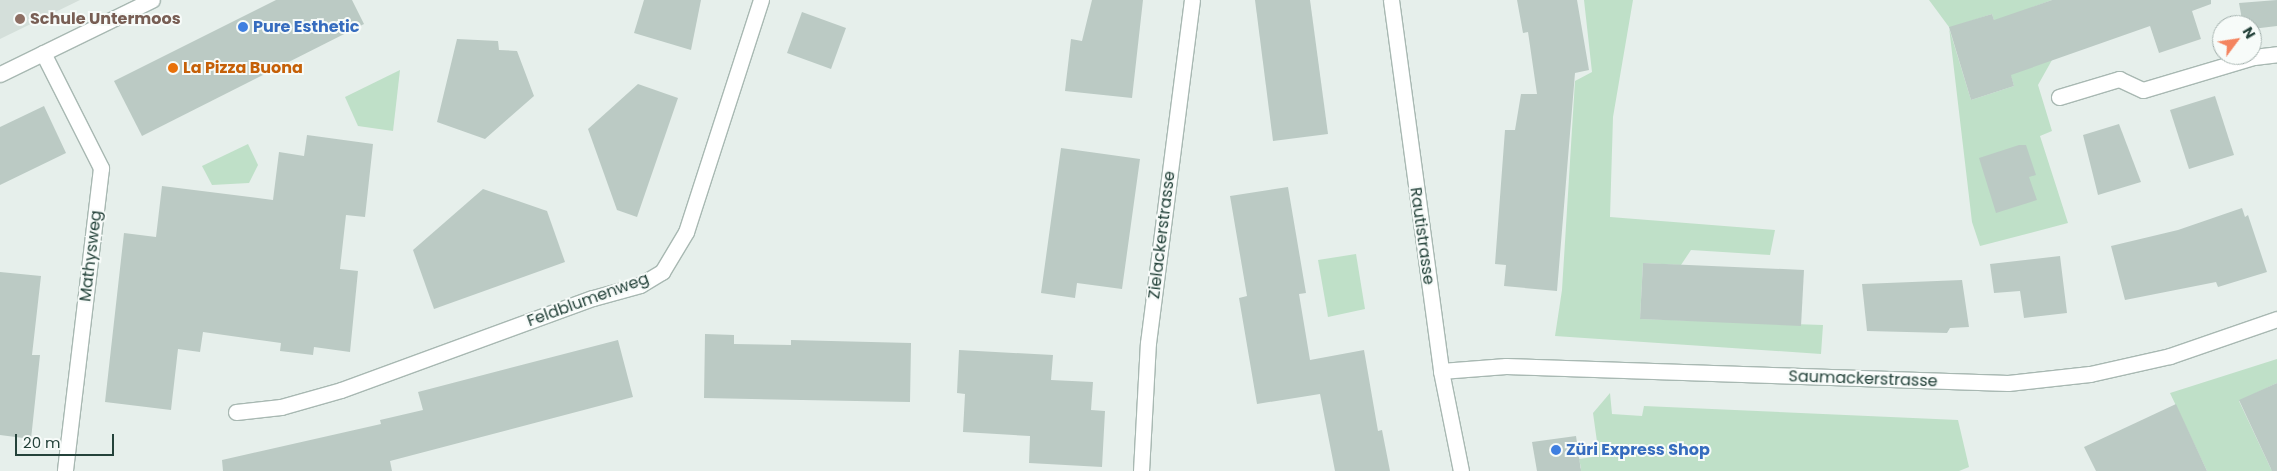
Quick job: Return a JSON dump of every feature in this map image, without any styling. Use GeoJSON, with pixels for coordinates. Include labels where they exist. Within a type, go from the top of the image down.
{"type":"FeatureCollection","features":[{"type":"Feature","properties":{"kind":"street"},"geometry":{"type":"LineString","coordinates":[[0,74],[152,0]]}},
{"type":"Feature","properties":{"kind":"street","name":"Feldblumenweg"},"geometry":{"type":"LineString","coordinates":[[236,412],[281,407],[341,390],[593,298],[640,285],[662,272],[686,232],[762,0]]}},
{"type":"Feature","properties":{"kind":"street","name":"Zielackerstrasse"},"geometry":{"type":"LineString","coordinates":[[1142,471],[1148,343],[1192,0]]}},
{"type":"Feature","properties":{"kind":"street","name":"Rautistrasse"},"geometry":{"type":"LineString","coordinates":[[1390,0],[1440,371],[1461,471]]}},
{"type":"Feature","properties":{"kind":"street","name":"Mathysweg"},"geometry":{"type":"LineString","coordinates":[[43,53],[101,168],[65,471]]}},
{"type":"Feature","properties":{"kind":"street"},"geometry":{"type":"LineString","coordinates":[[2059,97],[2119,79],[2143,90],[2254,57],[2277,54]]}},
{"type":"Feature","properties":{"kind":"street","name":"Saumackerstrasse"},"geometry":{"type":"LineString","coordinates":[[1440,371],[1506,366],[2008,383],[2090,374],[2170,356],[2277,319]]}},
{"type":"Feature","properties":{"kind":"shaded area","name":"Schule Untermoos"},"geometry":{"type":"Polygon","coordinates":[[[0,0],[80,0],[0,39],[0,0]]]}},
{"type":"Feature","properties":{"kind":"green space"},"geometry":{"type":"Polygon","coordinates":[[[1584,0],[1633,0],[1613,117],[1610,217],[1775,230],[1770,255],[1691,250],[1681,265],[1643,263],[1640,319],[1823,325],[1821,354],[1555,336],[1562,290],[1575,81],[1592,72],[1584,0]]]}},
{"type":"Feature","properties":{"kind":"green space"},"geometry":{"type":"Polygon","coordinates":[[[1929,0],[2052,0],[2033,7],[2052,60],[2038,85],[2052,131],[2040,136],[2068,223],[1980,246],[1972,222],[1949,29],[1971,100],[2014,86],[1992,14],[1949,27],[1929,0]]]}},
{"type":"Feature","properties":{"kind":"green space"},"geometry":{"type":"Polygon","coordinates":[[[400,70],[393,131],[358,126],[345,97],[400,70]]]}},
{"type":"Feature","properties":{"kind":"green space"},"geometry":{"type":"Polygon","coordinates":[[[248,144],[258,165],[249,183],[212,185],[202,166],[248,144]]]}},
{"type":"Feature","properties":{"kind":"green space"},"geometry":{"type":"Polygon","coordinates":[[[1356,254],[1365,309],[1328,317],[1318,260],[1356,254]]]}},
{"type":"Feature","properties":{"kind":"green space"},"geometry":{"type":"Polygon","coordinates":[[[2277,359],[2277,383],[2239,401],[2271,469],[2277,471],[2207,471],[2170,393],[2277,359]]]}},
{"type":"Feature","properties":{"kind":"green space"},"geometry":{"type":"Polygon","coordinates":[[[1610,393],[1612,414],[1642,416],[1644,406],[1958,420],[1969,467],[1959,471],[1577,471],[1581,468],[1579,459],[1599,456],[1593,413],[1610,393]]]}},
{"type":"Feature","properties":{"kind":"building"},"geometry":{"type":"Polygon","coordinates":[[[276,0],[352,0],[364,24],[142,136],[114,81],[276,0]]]}},
{"type":"Feature","properties":{"kind":"building"},"geometry":{"type":"Polygon","coordinates":[[[644,0],[701,0],[691,50],[634,33],[644,0]]]}},
{"type":"Feature","properties":{"kind":"building"},"geometry":{"type":"Polygon","coordinates":[[[1092,0],[1143,0],[1132,98],[1065,91],[1071,39],[1082,41],[1092,0]]]}},
{"type":"Feature","properties":{"kind":"building"},"geometry":{"type":"Polygon","coordinates":[[[1255,0],[1310,0],[1328,134],[1273,141],[1255,0]]]}},
{"type":"Feature","properties":{"kind":"building"},"geometry":{"type":"Polygon","coordinates":[[[1517,0],[1577,0],[1589,70],[1575,73],[1557,291],[1504,286],[1506,265],[1495,264],[1505,130],[1515,130],[1521,94],[1537,94],[1528,32],[1523,33],[1517,0]]]}},
{"type":"Feature","properties":{"kind":"building"},"geometry":{"type":"Polygon","coordinates":[[[2052,0],[2211,0],[2211,4],[2192,11],[2201,39],[2159,53],[2150,26],[2011,75],[2014,86],[1971,100],[1949,27],[1992,14],[1994,20],[2052,0]]]}},
{"type":"Feature","properties":{"kind":"building"},"geometry":{"type":"Polygon","coordinates":[[[2277,0],[2277,26],[2262,28],[2262,15],[2241,15],[2239,3],[2277,0]]]}},
{"type":"Feature","properties":{"kind":"building"},"geometry":{"type":"Polygon","coordinates":[[[802,12],[846,28],[831,69],[787,53],[802,12]]]}},
{"type":"Feature","properties":{"kind":"building"},"geometry":{"type":"Polygon","coordinates":[[[457,39],[498,41],[499,50],[517,51],[534,96],[485,139],[437,122],[457,39]]]}},
{"type":"Feature","properties":{"kind":"building"},"geometry":{"type":"Polygon","coordinates":[[[638,84],[678,98],[637,217],[617,210],[588,129],[638,84]]]}},
{"type":"Feature","properties":{"kind":"building"},"geometry":{"type":"Polygon","coordinates":[[[2215,96],[2234,155],[2189,169],[2170,110],[2215,96]]]}},
{"type":"Feature","properties":{"kind":"building"},"geometry":{"type":"Polygon","coordinates":[[[44,106],[66,153],[0,185],[0,127],[44,106]]]}},
{"type":"Feature","properties":{"kind":"building"},"geometry":{"type":"Polygon","coordinates":[[[2119,124],[2141,182],[2098,195],[2083,135],[2119,124]]]}},
{"type":"Feature","properties":{"kind":"building"},"geometry":{"type":"Polygon","coordinates":[[[307,135],[373,144],[365,217],[346,215],[340,269],[358,271],[350,352],[314,347],[313,355],[280,351],[281,343],[203,332],[200,352],[178,349],[171,410],[105,402],[124,233],[156,237],[162,186],[273,200],[279,152],[304,156],[307,135]]]}},
{"type":"Feature","properties":{"kind":"building"},"geometry":{"type":"Polygon","coordinates":[[[2019,145],[2026,145],[2036,175],[2029,177],[2037,200],[1996,213],[1979,158],[2019,145]]]}},
{"type":"Feature","properties":{"kind":"building"},"geometry":{"type":"Polygon","coordinates":[[[1061,148],[1140,159],[1122,289],[1077,283],[1075,298],[1041,293],[1061,148]]]}},
{"type":"Feature","properties":{"kind":"building"},"geometry":{"type":"Polygon","coordinates":[[[1288,187],[1306,293],[1299,294],[1310,360],[1364,350],[1378,431],[1382,430],[1390,471],[1335,471],[1320,394],[1257,404],[1239,298],[1247,296],[1230,196],[1288,187]]]}},
{"type":"Feature","properties":{"kind":"building"},"geometry":{"type":"Polygon","coordinates":[[[483,189],[547,211],[565,262],[434,309],[413,250],[483,189]]]}},
{"type":"Feature","properties":{"kind":"building"},"geometry":{"type":"Polygon","coordinates":[[[2242,208],[2245,217],[2248,215],[2267,272],[2218,287],[2216,282],[2125,300],[2111,246],[2178,230],[2242,208]]]}},
{"type":"Feature","properties":{"kind":"building"},"geometry":{"type":"Polygon","coordinates":[[[2060,256],[2067,313],[2024,318],[2020,291],[1994,293],[1990,264],[2060,256]]]}},
{"type":"Feature","properties":{"kind":"building"},"geometry":{"type":"Polygon","coordinates":[[[1643,263],[1804,270],[1801,326],[1640,319],[1643,263]]]}},
{"type":"Feature","properties":{"kind":"building"},"geometry":{"type":"Polygon","coordinates":[[[0,272],[41,276],[32,355],[40,355],[31,439],[0,435],[0,272]]]}},
{"type":"Feature","properties":{"kind":"building"},"geometry":{"type":"Polygon","coordinates":[[[1962,280],[1969,327],[1950,328],[1947,333],[1867,331],[1862,284],[1962,280]]]}},
{"type":"Feature","properties":{"kind":"building"},"geometry":{"type":"Polygon","coordinates":[[[705,334],[734,335],[734,344],[791,345],[791,340],[911,343],[910,402],[704,398],[705,334]]]}},
{"type":"Feature","properties":{"kind":"building"},"geometry":{"type":"Polygon","coordinates":[[[618,340],[633,397],[390,461],[392,471],[223,471],[222,460],[381,424],[380,420],[423,410],[418,392],[618,340]]]}},
{"type":"Feature","properties":{"kind":"building"},"geometry":{"type":"Polygon","coordinates":[[[959,350],[1053,355],[1051,380],[1093,382],[1091,410],[1105,411],[1102,467],[1029,463],[1030,436],[963,432],[965,394],[957,393],[959,350]]]}},
{"type":"Feature","properties":{"kind":"building"},"geometry":{"type":"Polygon","coordinates":[[[2277,383],[2277,471],[2272,471],[2239,400],[2277,383]]]}},
{"type":"Feature","properties":{"kind":"building"},"geometry":{"type":"Polygon","coordinates":[[[2176,404],[2207,471],[2096,471],[2084,447],[2176,404]]]}},
{"type":"Feature","properties":{"kind":"building","name":"Züri Express Shop"},"geometry":{"type":"Polygon","coordinates":[[[1576,436],[1581,471],[1537,471],[1532,442],[1576,436]]]}},
{"type":"Feature","properties":{"kind":"place","name":"Schule Untermoos"},"geometry":{"type":"Point","coordinates":[20,19]}},
{"type":"Feature","properties":{"kind":"place","name":"Pure Esthetic"},"geometry":{"type":"Point","coordinates":[243,27]}},
{"type":"Feature","properties":{"kind":"place","name":"La Pizza Buona"},"geometry":{"type":"Point","coordinates":[173,68]}},
{"type":"Feature","properties":{"kind":"place","name":"Züri Express Shop"},"geometry":{"type":"Point","coordinates":[1556,450]}}]}
